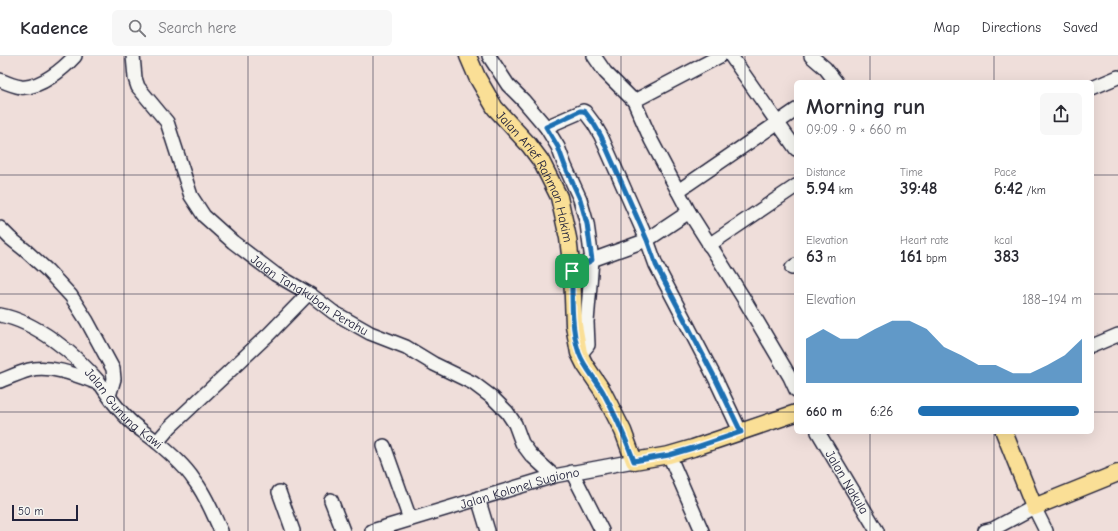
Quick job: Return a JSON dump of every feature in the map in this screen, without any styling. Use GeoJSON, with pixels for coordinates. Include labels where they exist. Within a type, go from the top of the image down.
{"type":"FeatureCollection","features":[{"type":"Feature","properties":{"kind":"main road","name":"Jalan Arief Rahman Hakim"},"geometry":{"type":"LineString","coordinates":[[468,56],[477,77],[495,108],[529,145],[541,161],[559,197],[568,238],[572,271],[574,325],[579,353],[585,365],[602,390],[623,431],[634,461]]}},
{"type":"Feature","properties":{"kind":"main road","name":"Jalan Kolonel Sugiono"},"geometry":{"type":"LineString","coordinates":[[634,461],[669,455],[693,448],[794,414]]}},
{"type":"Feature","properties":{"kind":"main road"},"geometry":{"type":"LineString","coordinates":[[1005,434],[1034,508],[1118,473]]}},
{"type":"Feature","properties":{"kind":"street"},"geometry":{"type":"LineString","coordinates":[[0,80],[22,87],[40,83],[65,67],[76,56]]}},
{"type":"Feature","properties":{"kind":"street","name":"Jalan Tangkuban Perahu"},"geometry":{"type":"LineString","coordinates":[[133,56],[135,78],[138,87],[167,122],[191,196],[204,216],[233,242],[275,274],[311,295],[333,312],[370,333],[406,348],[473,383],[493,398],[507,412],[516,424],[522,443],[531,455],[554,476]]}},
{"type":"Feature","properties":{"kind":"street"},"geometry":{"type":"LineString","coordinates":[[489,56],[508,85],[546,127],[558,147],[580,199],[587,224],[592,260],[587,322],[588,345],[579,353]]}},
{"type":"Feature","properties":{"kind":"street"},"geometry":{"type":"LineString","coordinates":[[594,56],[605,72],[634,102],[651,140],[689,212],[744,299],[794,386]]}},
{"type":"Feature","properties":{"kind":"street"},"geometry":{"type":"LineString","coordinates":[[634,102],[720,56]]}},
{"type":"Feature","properties":{"kind":"street"},"geometry":{"type":"LineString","coordinates":[[731,56],[794,146]]}},
{"type":"Feature","properties":{"kind":"street"},"geometry":{"type":"LineString","coordinates":[[811,56],[825,68],[834,80]]}},
{"type":"Feature","properties":{"kind":"street"},"geometry":{"type":"LineString","coordinates":[[1094,87],[1118,77]]}},
{"type":"Feature","properties":{"kind":"street"},"geometry":{"type":"LineString","coordinates":[[546,127],[580,111],[585,112],[594,124],[601,136],[647,240],[656,265],[715,378],[741,432]]}},
{"type":"Feature","properties":{"kind":"street"},"geometry":{"type":"LineString","coordinates":[[678,191],[794,111]]}},
{"type":"Feature","properties":{"kind":"street"},"geometry":{"type":"LineString","coordinates":[[709,245],[794,187]]}},
{"type":"Feature","properties":{"kind":"street"},"geometry":{"type":"LineString","coordinates":[[572,271],[592,260],[647,240],[689,212]]}},
{"type":"Feature","properties":{"kind":"street"},"geometry":{"type":"LineString","coordinates":[[0,228],[47,270],[71,296],[87,321],[113,370],[114,379],[109,396]]}},
{"type":"Feature","properties":{"kind":"street"},"geometry":{"type":"LineString","coordinates":[[157,442],[170,426],[269,334],[308,294]]}},
{"type":"Feature","properties":{"kind":"street","name":"Jalan Gunung Kawi"},"geometry":{"type":"LineString","coordinates":[[0,315],[25,323],[53,339],[76,358],[100,383],[129,420],[157,442],[183,466],[194,479],[203,493],[221,531]]}},
{"type":"Feature","properties":{"kind":"street"},"geometry":{"type":"LineString","coordinates":[[1094,345],[1118,336]]}},
{"type":"Feature","properties":{"kind":"street"},"geometry":{"type":"LineString","coordinates":[[0,381],[30,370],[43,368],[72,374],[100,383]]}},
{"type":"Feature","properties":{"kind":"street","name":"Jalan Nakula"},"geometry":{"type":"LineString","coordinates":[[819,434],[877,531]]}},
{"type":"Feature","properties":{"kind":"street"},"geometry":{"type":"LineString","coordinates":[[384,446],[407,524]]}},
{"type":"Feature","properties":{"kind":"street"},"geometry":{"type":"LineString","coordinates":[[669,455],[702,531]]}},
{"type":"Feature","properties":{"kind":"street","name":"Jalan Kolonel Sugiono"},"geometry":{"type":"LineString","coordinates":[[372,531],[407,524],[478,498],[554,476],[634,461]]}},
{"type":"Feature","properties":{"kind":"street"},"geometry":{"type":"LineString","coordinates":[[572,472],[602,531]]}},
{"type":"Feature","properties":{"kind":"street"},"geometry":{"type":"LineString","coordinates":[[279,492],[293,531]]}},
{"type":"Feature","properties":{"kind":"street"},"geometry":{"type":"LineString","coordinates":[[478,498],[488,531]]}},
{"type":"Feature","properties":{"kind":"street"},"geometry":{"type":"LineString","coordinates":[[331,500],[343,531]]}},
{"type":"Feature","properties":{"kind":"street"},"geometry":{"type":"LineString","coordinates":[[985,531],[993,529],[1034,508],[1046,531]]}},
{"type":"Feature","properties":{"kind":"route"},"geometry":{"type":"LineString","coordinates":[[583,111],[594,124],[601,136],[647,240],[656,265],[715,378],[741,432],[669,455],[634,461],[623,431],[602,390],[585,365],[579,353],[574,325],[572,271],[592,260],[587,224],[580,199],[558,147],[546,127],[583,111]]}}]}
